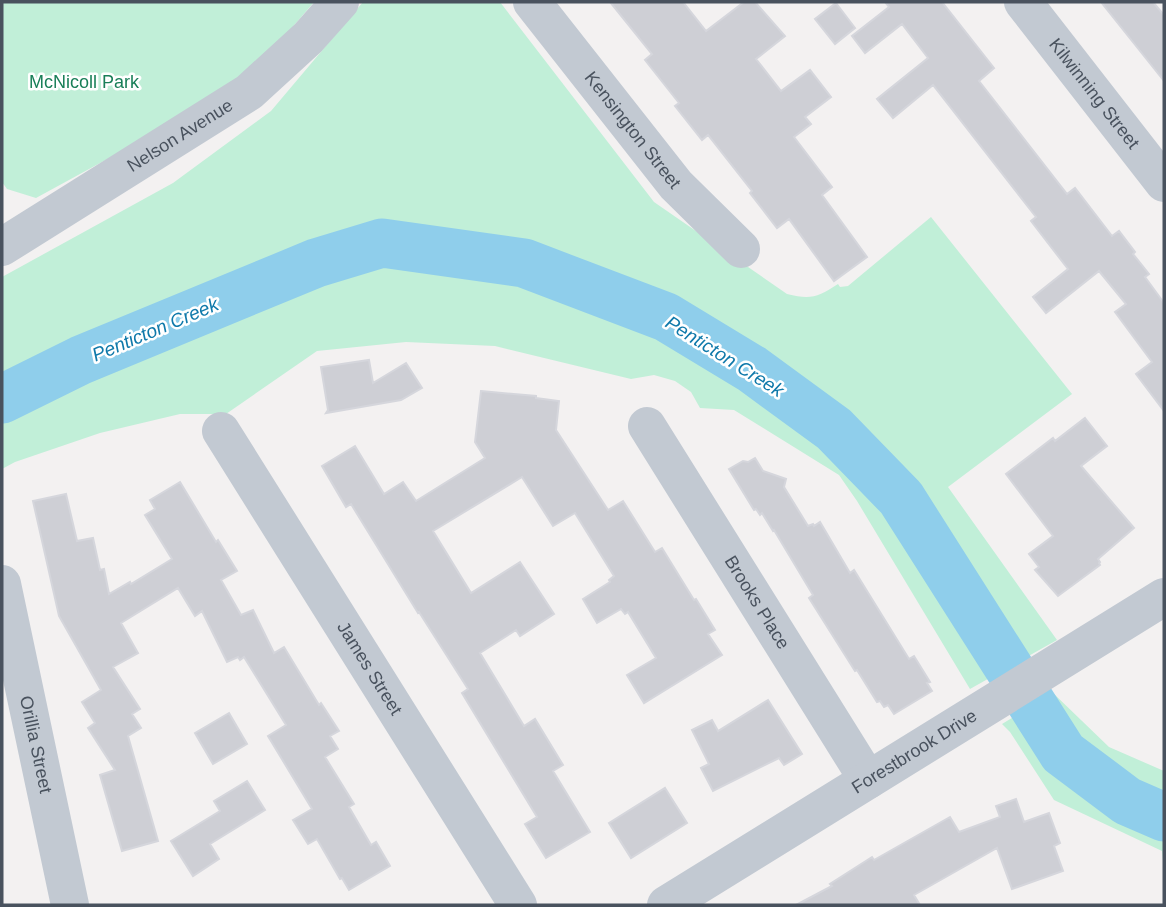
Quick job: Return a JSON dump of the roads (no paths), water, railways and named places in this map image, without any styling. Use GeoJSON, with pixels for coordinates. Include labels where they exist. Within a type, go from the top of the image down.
{"type":"FeatureCollection","features":[{"type":"Feature","properties":{"kind":"street","name":"Nelson Avenue"},"geometry":{"type":"LineString","coordinates":[[2,247],[249,92],[308,38],[340,2]]}},
{"type":"Feature","properties":{"kind":"street","name":"Kensington Street"},"geometry":{"type":"LineString","coordinates":[[532,2],[676,185],[741,249]]}},
{"type":"Feature","properties":{"kind":"street","name":"Kilwinning Street"},"geometry":{"type":"LineString","coordinates":[[1023,2],[1164,183]]}},
{"type":"Feature","properties":{"kind":"street","name":"Brooks Place"},"geometry":{"type":"LineString","coordinates":[[647,426],[868,780]]}},
{"type":"Feature","properties":{"kind":"street","name":"James Street"},"geometry":{"type":"LineString","coordinates":[[221,431],[518,905]]}},
{"type":"Feature","properties":{"kind":"street","name":"Orillia Street"},"geometry":{"type":"LineString","coordinates":[[2,584],[70,905]]}},
{"type":"Feature","properties":{"kind":"street","name":"Forestbrook Drive"},"geometry":{"type":"LineString","coordinates":[[666,905],[1164,597]]}},
{"type":"Feature","properties":{"kind":"waterway","name":"Penticton Creek"},"geometry":{"type":"LineString","coordinates":[[2,399],[81,360],[316,263],[382,243],[524,263],[666,317],[752,369],[834,429],[901,498],[1063,753],[1127,801],[1164,817]]}},
{"type":"Feature","properties":{"kind":"park label","name":"McNicoll Park"},"geometry":{"type":"Point","coordinates":[84,82]}}]}
